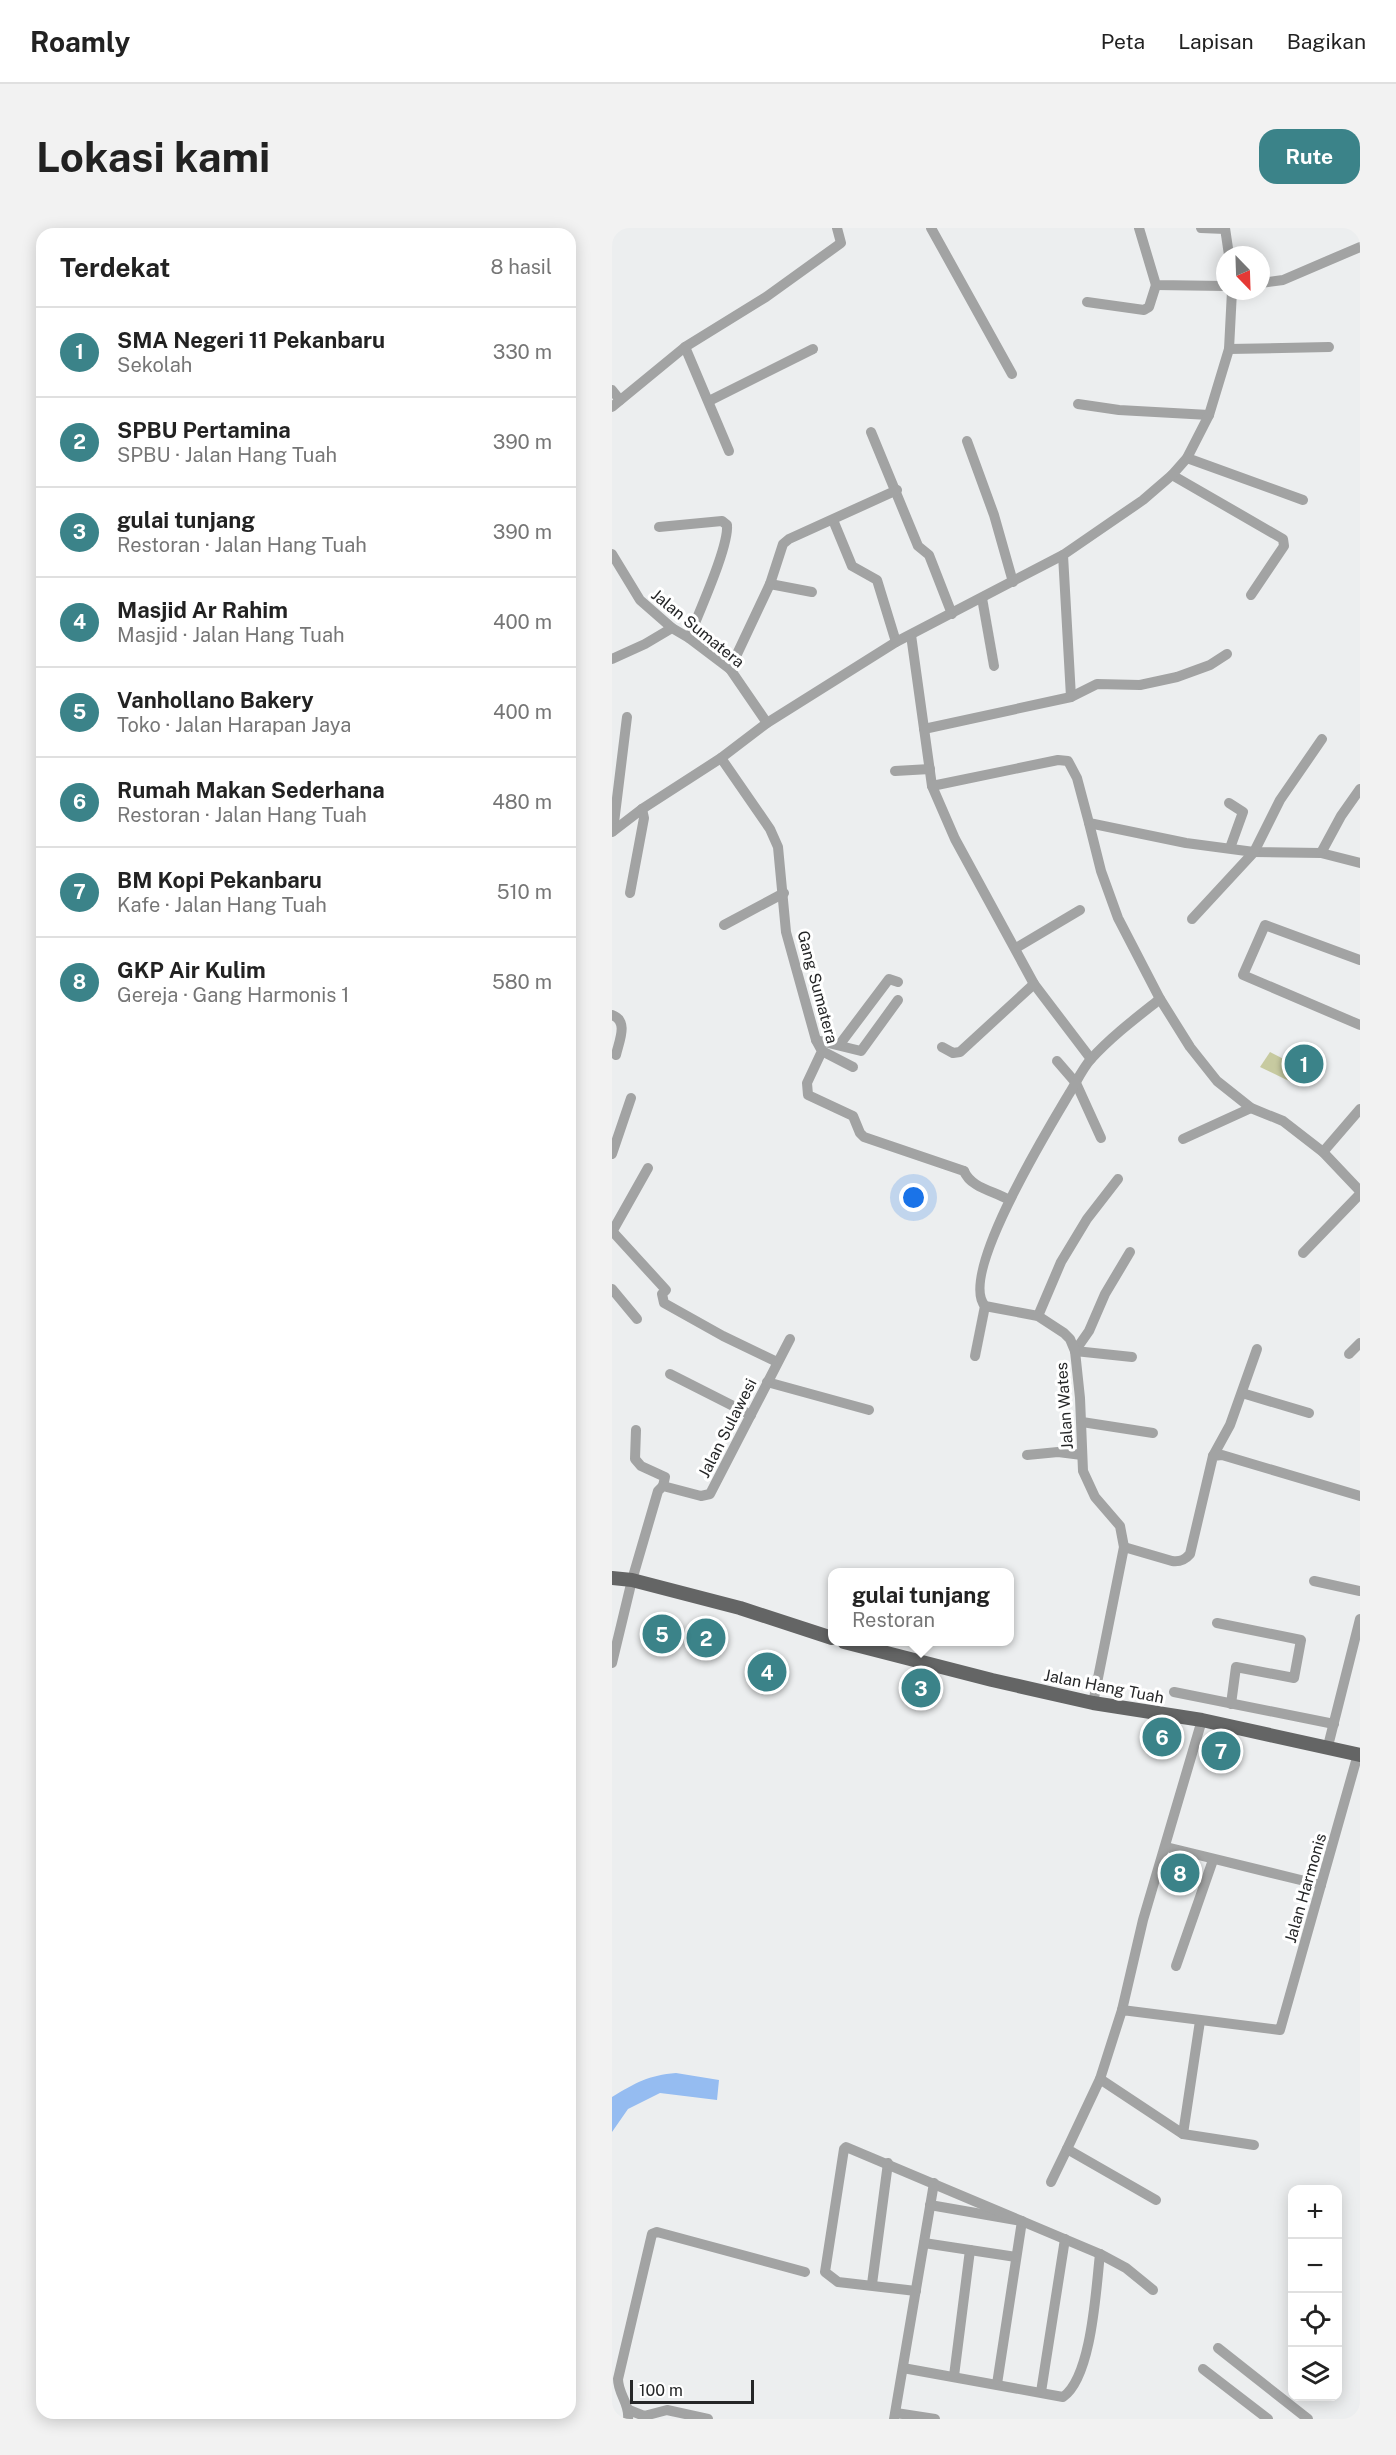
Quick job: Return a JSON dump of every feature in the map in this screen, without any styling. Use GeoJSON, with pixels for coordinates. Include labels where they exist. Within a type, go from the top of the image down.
{"type":"FeatureCollection","features":[{"type":"Feature","properties":{"kind":"main road"},"geometry":{"type":"LineString","coordinates":[[612,1578],[632,1580],[740,1608],[828,1637]]}},
{"type":"Feature","properties":{"kind":"main road","name":"Jalan Hang Tuah"},"geometry":{"type":"LineString","coordinates":[[863,1646],[992,1680],[1093,1703],[1202,1720],[1359,1754]]}},
{"type":"Feature","properties":{"kind":"street"},"geometry":{"type":"LineString","coordinates":[[612,390],[616,404],[685,346],[766,297],[841,243],[837,228]]}},
{"type":"Feature","properties":{"kind":"street"},"geometry":{"type":"LineString","coordinates":[[931,228],[1012,374]]}},
{"type":"Feature","properties":{"kind":"street"},"geometry":{"type":"LineString","coordinates":[[1087,302],[1144,310],[1149,308],[1156,285],[1139,228]]}},
{"type":"Feature","properties":{"kind":"street"},"geometry":{"type":"LineString","coordinates":[[1201,228],[1225,229],[1228,246]]}},
{"type":"Feature","properties":{"kind":"street"},"geometry":{"type":"LineString","coordinates":[[1270,282],[1284,280],[1360,248]]}},
{"type":"Feature","properties":{"kind":"street"},"geometry":{"type":"LineString","coordinates":[[1156,285],[1216,286]]}},
{"type":"Feature","properties":{"kind":"street"},"geometry":{"type":"LineString","coordinates":[[613,831],[642,809],[721,758],[767,723],[896,642],[1063,555],[1143,500],[1172,475],[1187,458],[1209,415],[1229,349],[1232,300]]}},
{"type":"Feature","properties":{"kind":"street"},"geometry":{"type":"LineString","coordinates":[[685,346],[729,451]]}},
{"type":"Feature","properties":{"kind":"street"},"geometry":{"type":"LineString","coordinates":[[1229,349],[1329,347]]}},
{"type":"Feature","properties":{"kind":"street"},"geometry":{"type":"LineString","coordinates":[[709,401],[813,349]]}},
{"type":"Feature","properties":{"kind":"street"},"geometry":{"type":"LineString","coordinates":[[1078,404],[1119,410],[1209,415]]}},
{"type":"Feature","properties":{"kind":"street"},"geometry":{"type":"LineString","coordinates":[[872,432],[918,546],[929,555],[952,614]]}},
{"type":"Feature","properties":{"kind":"street"},"geometry":{"type":"LineString","coordinates":[[967,441],[994,515],[1013,582]]}},
{"type":"Feature","properties":{"kind":"street"},"geometry":{"type":"LineString","coordinates":[[1187,458],[1304,500]]}},
{"type":"Feature","properties":{"kind":"street"},"geometry":{"type":"LineString","coordinates":[[1172,475],[1283,540],[1284,546],[1251,595]]}},
{"type":"Feature","properties":{"kind":"street"},"geometry":{"type":"LineString","coordinates":[[730,669],[770,584],[783,544],[897,490]]}},
{"type":"Feature","properties":{"kind":"street"},"geometry":{"type":"LineString","coordinates":[[659,527],[722,520],[727,525],[726,538],[717,565],[689,638]]}},
{"type":"Feature","properties":{"kind":"street"},"geometry":{"type":"LineString","coordinates":[[833,520],[854,568],[875,578],[878,583],[896,642]]}},
{"type":"Feature","properties":{"kind":"street","name":"Jalan Sumatera"},"geometry":{"type":"LineString","coordinates":[[612,554],[640,600],[672,628],[730,669],[767,723]]}},
{"type":"Feature","properties":{"kind":"street"},"geometry":{"type":"LineString","coordinates":[[1063,555],[1071,697]]}},
{"type":"Feature","properties":{"kind":"street"},"geometry":{"type":"LineString","coordinates":[[770,584],[812,592]]}},
{"type":"Feature","properties":{"kind":"street"},"geometry":{"type":"LineString","coordinates":[[982,598],[994,666]]}},
{"type":"Feature","properties":{"kind":"street"},"geometry":{"type":"LineString","coordinates":[[612,658],[645,644],[672,628]]}},
{"type":"Feature","properties":{"kind":"street"},"geometry":{"type":"LineString","coordinates":[[910,635],[932,786],[955,839],[1034,984],[1091,1059]]}},
{"type":"Feature","properties":{"kind":"street"},"geometry":{"type":"LineString","coordinates":[[924,729],[1071,697],[1097,684],[1140,685],[1177,677],[1210,665],[1227,654]]}},
{"type":"Feature","properties":{"kind":"street"},"geometry":{"type":"LineString","coordinates":[[613,831],[627,717]]}},
{"type":"Feature","properties":{"kind":"street"},"geometry":{"type":"LineString","coordinates":[[1192,919],[1254,852],[1280,800],[1322,739]]}},
{"type":"Feature","properties":{"kind":"street","name":"Gang Sumatera"},"geometry":{"type":"LineString","coordinates":[[721,758],[770,829],[778,847],[786,932],[816,1040],[822,1051],[806,1087],[810,1097],[853,1116],[864,1137],[966,1167],[967,1178],[1009,1200]]}},
{"type":"Feature","properties":{"kind":"street"},"geometry":{"type":"LineString","coordinates":[[932,786],[1058,760],[1068,761],[1077,777],[1101,871],[1118,918],[1160,999],[1190,1047],[1217,1081],[1251,1108],[1283,1121],[1323,1152],[1359,1199],[1303,1253]]}},
{"type":"Feature","properties":{"kind":"street"},"geometry":{"type":"LineString","coordinates":[[895,771],[930,769]]}},
{"type":"Feature","properties":{"kind":"street"},"geometry":{"type":"LineString","coordinates":[[1321,854],[1341,816],[1360,789]]}},
{"type":"Feature","properties":{"kind":"street"},"geometry":{"type":"LineString","coordinates":[[1229,803],[1243,812],[1230,848]]}},
{"type":"Feature","properties":{"kind":"street"},"geometry":{"type":"LineString","coordinates":[[630,894],[644,818],[642,809]]}},
{"type":"Feature","properties":{"kind":"street"},"geometry":{"type":"LineString","coordinates":[[1089,823],[1186,843],[1254,852],[1321,854],[1360,863]]}},
{"type":"Feature","properties":{"kind":"street"},"geometry":{"type":"LineString","coordinates":[[724,925],[784,893]]}},
{"type":"Feature","properties":{"kind":"street"},"geometry":{"type":"LineString","coordinates":[[1016,948],[1080,910]]}},
{"type":"Feature","properties":{"kind":"street"},"geometry":{"type":"LineString","coordinates":[[1360,960],[1265,925],[1243,975],[1360,1026]]}},
{"type":"Feature","properties":{"kind":"street"},"geometry":{"type":"LineString","coordinates":[[840,1044],[890,979],[898,982]]}},
{"type":"Feature","properties":{"kind":"street"},"geometry":{"type":"LineString","coordinates":[[942,1047],[953,1053],[960,1052],[1034,984]]}},
{"type":"Feature","properties":{"kind":"street"},"geometry":{"type":"LineString","coordinates":[[975,1356],[985,1306],[979,1294],[986,1261],[1009,1200],[1040,1142],[1091,1059],[1109,1039],[1160,999]]}},
{"type":"Feature","properties":{"kind":"street"},"geometry":{"type":"LineString","coordinates":[[816,1040],[840,1044],[861,1051],[898,1000]]}},
{"type":"Feature","properties":{"kind":"street"},"geometry":{"type":"LineString","coordinates":[[612,1015],[620,1019],[623,1024],[616,1054]]}},
{"type":"Feature","properties":{"kind":"street"},"geometry":{"type":"LineString","coordinates":[[822,1051],[853,1067]]}},
{"type":"Feature","properties":{"kind":"street"},"geometry":{"type":"LineString","coordinates":[[1057,1061],[1076,1083],[1101,1138]]}},
{"type":"Feature","properties":{"kind":"street"},"geometry":{"type":"LineString","coordinates":[[612,1154],[631,1098]]}},
{"type":"Feature","properties":{"kind":"street"},"geometry":{"type":"LineString","coordinates":[[1183,1139],[1251,1108]]}},
{"type":"Feature","properties":{"kind":"street"},"geometry":{"type":"LineString","coordinates":[[1323,1152],[1360,1109]]}},
{"type":"Feature","properties":{"kind":"street"},"geometry":{"type":"LineString","coordinates":[[648,1168],[613,1232],[666,1290],[662,1294],[664,1303],[723,1336],[777,1362]]}},
{"type":"Feature","properties":{"kind":"street"},"geometry":{"type":"LineString","coordinates":[[1038,1316],[1061,1262],[1087,1219],[1118,1179]]}},
{"type":"Feature","properties":{"kind":"street"},"geometry":{"type":"LineString","coordinates":[[1075,1351],[1089,1332],[1105,1294],[1130,1252]]}},
{"type":"Feature","properties":{"kind":"street"},"geometry":{"type":"LineString","coordinates":[[612,1289],[637,1319]]}},
{"type":"Feature","properties":{"kind":"street","name":"Jalan Wates"},"geometry":{"type":"LineString","coordinates":[[985,1306],[1038,1316],[1064,1333],[1075,1351],[1082,1422],[1083,1471],[1095,1497],[1120,1526],[1124,1546]]}},
{"type":"Feature","properties":{"kind":"street","name":"Jalan Sulawesi"},"geometry":{"type":"LineString","coordinates":[[663,1486],[701,1496],[710,1494],[790,1339]]}},
{"type":"Feature","properties":{"kind":"street"},"geometry":{"type":"LineString","coordinates":[[1349,1354],[1360,1343]]}},
{"type":"Feature","properties":{"kind":"street"},"geometry":{"type":"LineString","coordinates":[[1093,1703],[1124,1546],[1173,1561],[1179,1562],[1187,1558],[1191,1550],[1213,1456],[1230,1425],[1257,1349]]}},
{"type":"Feature","properties":{"kind":"street"},"geometry":{"type":"LineString","coordinates":[[1075,1351],[1131,1357]]}},
{"type":"Feature","properties":{"kind":"street"},"geometry":{"type":"LineString","coordinates":[[670,1374],[751,1415]]}},
{"type":"Feature","properties":{"kind":"street"},"geometry":{"type":"LineString","coordinates":[[766,1382],[869,1410]]}},
{"type":"Feature","properties":{"kind":"street"},"geometry":{"type":"LineString","coordinates":[[1242,1393],[1309,1413]]}},
{"type":"Feature","properties":{"kind":"street"},"geometry":{"type":"LineString","coordinates":[[1082,1422],[1153,1433]]}},
{"type":"Feature","properties":{"kind":"street"},"geometry":{"type":"LineString","coordinates":[[612,1663],[632,1580],[658,1491],[663,1486],[665,1477],[641,1466],[635,1459],[636,1430]]}},
{"type":"Feature","properties":{"kind":"street"},"geometry":{"type":"LineString","coordinates":[[1027,1455],[1058,1452],[1082,1455]]}},
{"type":"Feature","properties":{"kind":"street"},"geometry":{"type":"LineString","coordinates":[[1213,1456],[1222,1455],[1360,1496]]}},
{"type":"Feature","properties":{"kind":"street"},"geometry":{"type":"LineString","coordinates":[[1314,1581],[1360,1591]]}},
{"type":"Feature","properties":{"kind":"street"},"geometry":{"type":"LineString","coordinates":[[1328,1746],[1360,1619]]}},
{"type":"Feature","properties":{"kind":"street"},"geometry":{"type":"LineString","coordinates":[[1217,1623],[1301,1640],[1294,1678],[1236,1667],[1231,1704]]}},
{"type":"Feature","properties":{"kind":"street"},"geometry":{"type":"LineString","coordinates":[[1174,1692],[1334,1724]]}},
{"type":"Feature","properties":{"kind":"street"},"geometry":{"type":"LineString","coordinates":[[1052,2182],[1100,2079],[1122,2010],[1143,1920],[1202,1720]]}},
{"type":"Feature","properties":{"kind":"street","name":"Jalan Harmonis"},"geometry":{"type":"LineString","coordinates":[[1200,2021],[1280,2030],[1359,1754]]}},
{"type":"Feature","properties":{"kind":"street"},"geometry":{"type":"LineString","coordinates":[[1166,1847],[1321,1885]]}},
{"type":"Feature","properties":{"kind":"street"},"geometry":{"type":"LineString","coordinates":[[1176,1966],[1213,1860]]}},
{"type":"Feature","properties":{"kind":"street"},"geometry":{"type":"LineString","coordinates":[[1122,2010],[1200,2021],[1183,2134]]}},
{"type":"Feature","properties":{"kind":"street"},"geometry":{"type":"LineString","coordinates":[[1100,2079],[1183,2134],[1254,2145]]}},
{"type":"Feature","properties":{"kind":"street"},"geometry":{"type":"LineString","coordinates":[[916,2291],[872,2284],[838,2282],[825,2272],[843,2149],[848,2147],[888,2163],[1100,2254],[1126,2268],[1153,2290]]}},
{"type":"Feature","properties":{"kind":"street"},"geometry":{"type":"LineString","coordinates":[[1067,2149],[1156,2200]]}},
{"type":"Feature","properties":{"kind":"street"},"geometry":{"type":"LineString","coordinates":[[872,2284],[888,2163]]}},
{"type":"Feature","properties":{"kind":"street"},"geometry":{"type":"LineString","coordinates":[[934,2182],[895,2416],[935,2419]]}},
{"type":"Feature","properties":{"kind":"street"},"geometry":{"type":"LineString","coordinates":[[930,2205],[1022,2221]]}},
{"type":"Feature","properties":{"kind":"street"},"geometry":{"type":"LineString","coordinates":[[997,2384],[1022,2221]]}},
{"type":"Feature","properties":{"kind":"street"},"geometry":{"type":"LineString","coordinates":[[708,2419],[667,2410],[644,2416],[629,2414],[619,2390],[616,2373],[650,2236],[654,2233],[805,2272]]}},
{"type":"Feature","properties":{"kind":"street"},"geometry":{"type":"LineString","coordinates":[[1041,2392],[1065,2239]]}},
{"type":"Feature","properties":{"kind":"street"},"geometry":{"type":"LineString","coordinates":[[924,2243],[1016,2257]]}},
{"type":"Feature","properties":{"kind":"street"},"geometry":{"type":"LineString","coordinates":[[954,2376],[970,2250]]}},
{"type":"Feature","properties":{"kind":"street"},"geometry":{"type":"LineString","coordinates":[[903,2368],[1063,2397],[1069,2392],[1084,2366],[1100,2254]]}},
{"type":"Feature","properties":{"kind":"street"},"geometry":{"type":"LineString","coordinates":[[1218,2348],[1308,2419]]}},
{"type":"Feature","properties":{"kind":"street"},"geometry":{"type":"LineString","coordinates":[[1203,2369],[1269,2419]]}},
{"type":"Feature","properties":{"kind":"green space"},"geometry":{"type":"Polygon","coordinates":[[[1270,1052],[1301,1068],[1291,1082],[1260,1067],[1270,1052]]]}},
{"type":"Feature","properties":{"kind":"water"},"geometry":{"type":"Polygon","coordinates":[[[676,2073],[719,2080],[717,2100],[660,2093],[628,2109],[612,2132],[612,2097],[642,2080],[676,2073]]]}},
{"type":"Feature","properties":{"kind":"place","name":"SMA Negeri 11 Pekanbaru"},"geometry":{"type":"Point","coordinates":[1304,1064]}},
{"type":"Feature","properties":{"kind":"place","name":"Vanhollano Bakery"},"geometry":{"type":"Point","coordinates":[662,1634]}},
{"type":"Feature","properties":{"kind":"place","name":"SPBU Pertamina"},"geometry":{"type":"Point","coordinates":[706,1638]}},
{"type":"Feature","properties":{"kind":"place","name":"Masjid Ar Rahim"},"geometry":{"type":"Point","coordinates":[767,1672]}},
{"type":"Feature","properties":{"kind":"place","name":"gulai tunjang"},"geometry":{"type":"Point","coordinates":[921,1688]}},
{"type":"Feature","properties":{"kind":"place","name":"Rumah Makan Sederhana"},"geometry":{"type":"Point","coordinates":[1162,1737]}},
{"type":"Feature","properties":{"kind":"place","name":"BM Kopi Pekanbaru"},"geometry":{"type":"Point","coordinates":[1221,1751]}},
{"type":"Feature","properties":{"kind":"place","name":"GKP Air Kulim"},"geometry":{"type":"Point","coordinates":[1180,1873]}}]}
